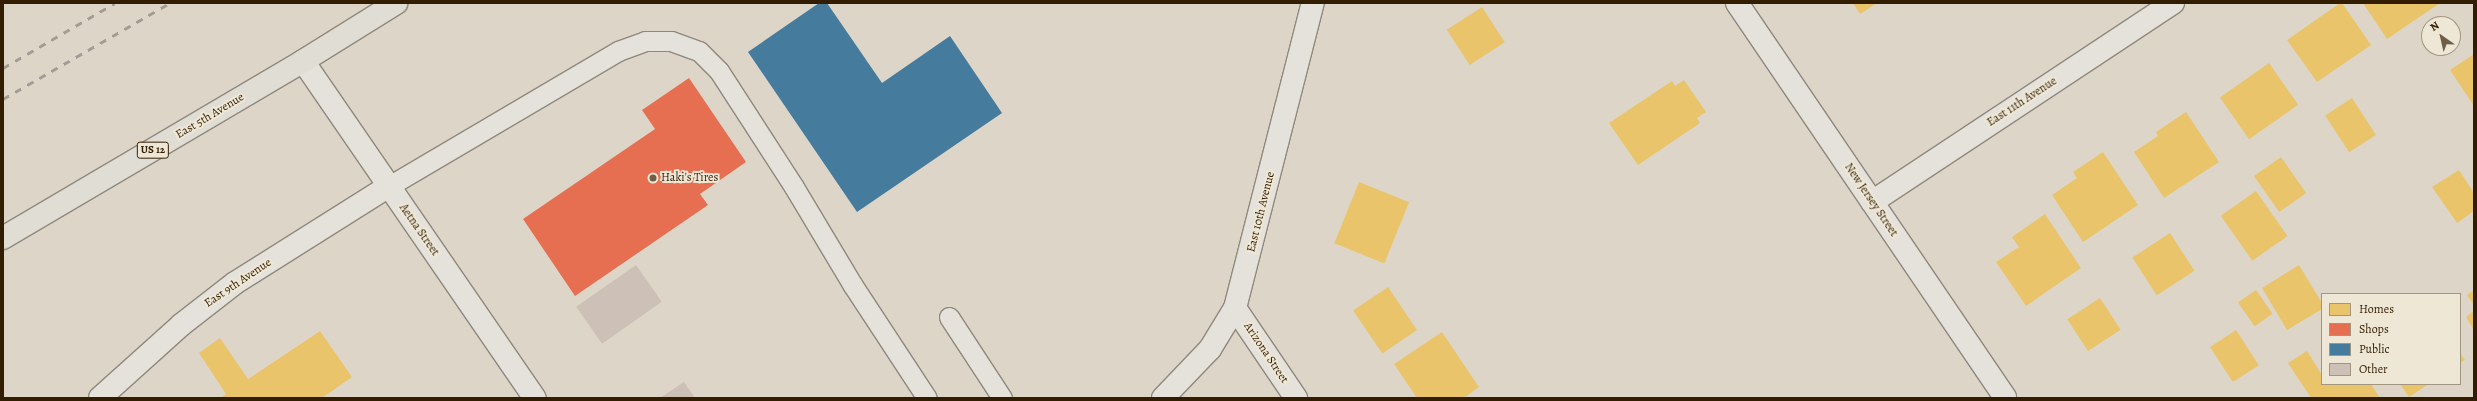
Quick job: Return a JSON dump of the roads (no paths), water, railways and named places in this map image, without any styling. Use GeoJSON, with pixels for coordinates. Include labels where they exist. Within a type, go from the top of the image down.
{"type":"FeatureCollection","features":[{"type":"Feature","properties":{"kind":"main road","name":"East 5th Avenue"},"geometry":{"type":"LineString","coordinates":[[3,238],[303,61],[396,3]]}},
{"type":"Feature","properties":{"kind":"street","name":"East 10th Avenue"},"geometry":{"type":"LineString","coordinates":[[1162,398],[1210,349],[1235,308],[1313,3]]}},
{"type":"Feature","properties":{"kind":"street","name":"New Jersey Street"},"geometry":{"type":"LineString","coordinates":[[1736,3],[2005,398]]}},
{"type":"Feature","properties":{"kind":"street","name":"East 11th Avenue"},"geometry":{"type":"LineString","coordinates":[[1872,202],[2173,3]]}},
{"type":"Feature","properties":{"kind":"street","name":"Aetna Street"},"geometry":{"type":"LineString","coordinates":[[303,61],[535,398]]}},
{"type":"Feature","properties":{"kind":"street","name":"East 9th Avenue"},"geometry":{"type":"LineString","coordinates":[[100,398],[207,303],[235,282],[390,186]]}},
{"type":"Feature","properties":{"kind":"street","name":"Arizona Street"},"geometry":{"type":"LineString","coordinates":[[1235,308],[1296,398]]}},
{"type":"Feature","properties":{"kind":"lane"},"geometry":{"type":"LineString","coordinates":[[390,186],[618,51],[645,41],[671,41],[699,51],[719,71],[794,187],[852,284],[927,398]]}},
{"type":"Feature","properties":{"kind":"lane"},"geometry":{"type":"LineString","coordinates":[[949,317],[1002,398]]}},
{"type":"Feature","properties":{"kind":"railway"},"geometry":{"type":"LineString","coordinates":[[3,68],[115,3]]}},
{"type":"Feature","properties":{"kind":"railway"},"geometry":{"type":"LineString","coordinates":[[3,99],[170,3]]}},
{"type":"Feature","properties":{"kind":"place","name":"Haki's Tires"},"geometry":{"type":"Point","coordinates":[653,178]}}]}
